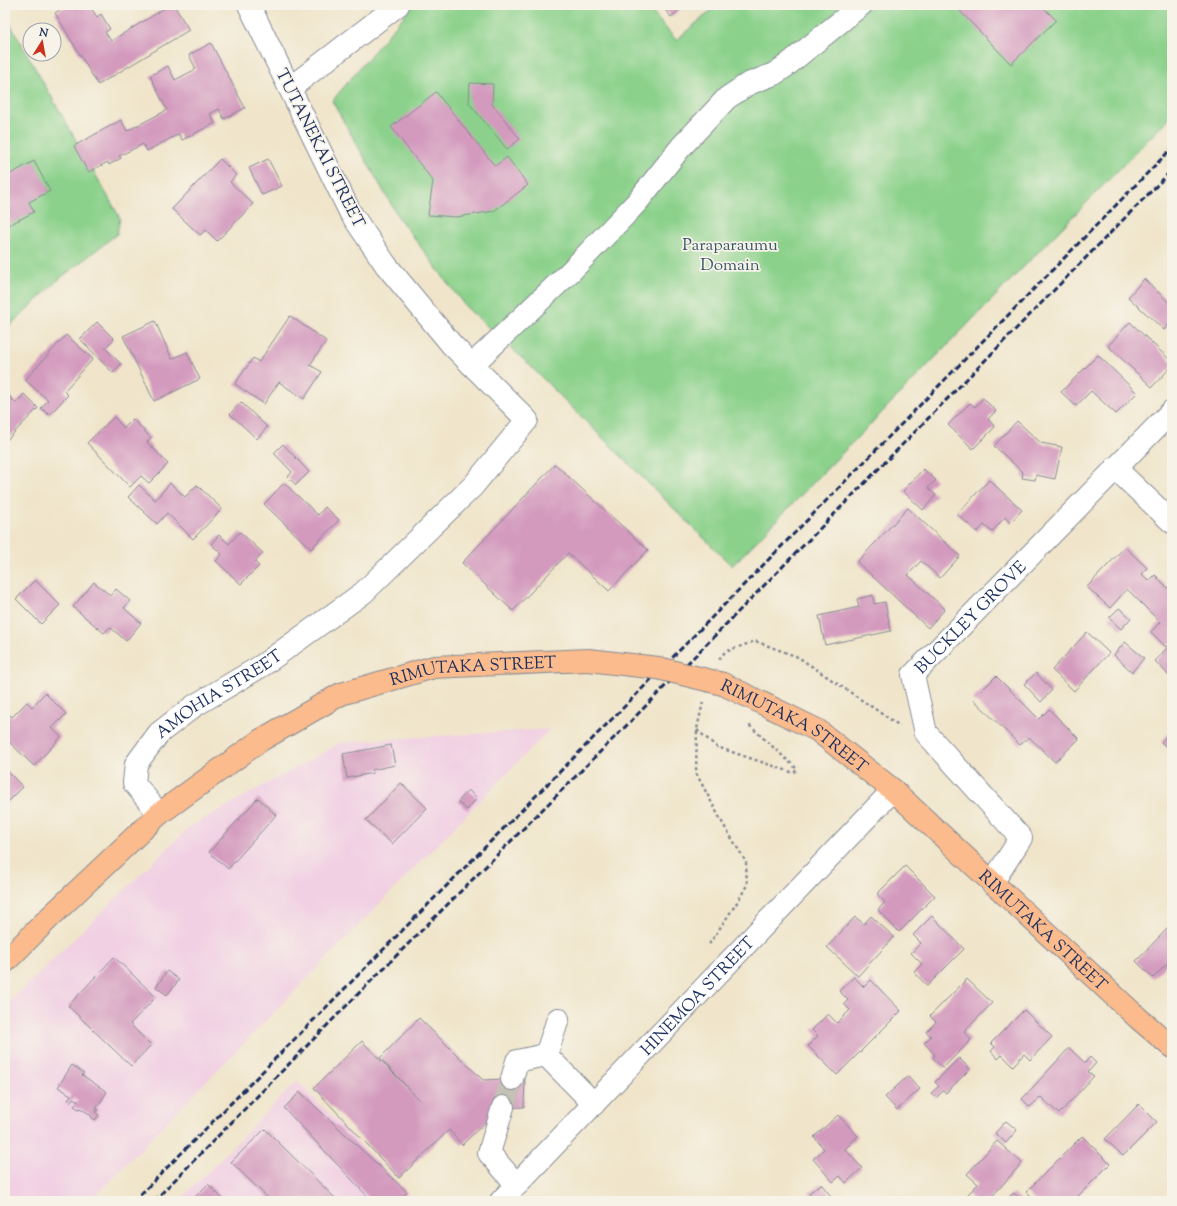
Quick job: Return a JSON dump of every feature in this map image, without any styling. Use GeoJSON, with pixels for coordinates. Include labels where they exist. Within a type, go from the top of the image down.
{"type":"FeatureCollection","features":[{"type":"Feature","properties":{"kind":"main road","name":"RIMUTAKA STREET"},"geometry":{"type":"LineString","coordinates":[[159,814],[261,740],[341,694],[434,667],[588,660],[658,668],[723,684],[817,730],[893,790],[1138,1018],[1172,1047]]}},
{"type":"Feature","properties":{"kind":"main road"},"geometry":{"type":"LineString","coordinates":[[5,962],[50,917],[159,814]]}},
{"type":"Feature","properties":{"kind":"street","name":"TUTANEKAI STREET"},"geometry":{"type":"LineString","coordinates":[[249,5],[350,212],[386,265],[452,345],[527,420],[506,444]]}},
{"type":"Feature","properties":{"kind":"street"},"geometry":{"type":"LineString","coordinates":[[290,88],[398,5]]}},
{"type":"Feature","properties":{"kind":"street"},"geometry":{"type":"LineString","coordinates":[[472,365],[571,271],[622,218],[638,201],[681,147],[727,98],[748,84],[774,74],[786,66],[861,5]]}},
{"type":"Feature","properties":{"kind":"street","name":"BUCKLEY GROVE"},"geometry":{"type":"LineString","coordinates":[[992,883],[1021,838],[926,733],[913,675],[1172,411]]}},
{"type":"Feature","properties":{"kind":"street","name":"AMOHIA STREET"},"geometry":{"type":"LineString","coordinates":[[159,814],[134,783],[136,764],[159,733],[194,706],[263,665],[363,593],[473,486],[506,444]]}},
{"type":"Feature","properties":{"kind":"street"},"geometry":{"type":"LineString","coordinates":[[1116,468],[1172,522]]}},
{"type":"Feature","properties":{"kind":"street","name":"HINEMOA STREET"},"geometry":{"type":"LineString","coordinates":[[501,1201],[893,790]]}},
{"type":"Feature","properties":{"kind":"street"},"geometry":{"type":"LineString","coordinates":[[546,1055],[558,1019]]}},
{"type":"Feature","properties":{"kind":"street"},"geometry":{"type":"LineString","coordinates":[[546,1055],[594,1104]]}},
{"type":"Feature","properties":{"kind":"street"},"geometry":{"type":"LineString","coordinates":[[512,1079],[518,1061],[546,1055]]}},
{"type":"Feature","properties":{"kind":"street"},"geometry":{"type":"LineString","coordinates":[[503,1108],[489,1153],[517,1185]]}},
{"type":"Feature","properties":{"kind":"path"},"geometry":{"type":"LineString","coordinates":[[716,662],[725,652],[755,641],[798,658],[898,725],[926,733]]}},
{"type":"Feature","properties":{"kind":"path"},"geometry":{"type":"LineString","coordinates":[[704,698],[697,730],[696,773],[723,824],[746,862],[747,885],[705,952]]}},
{"type":"Feature","properties":{"kind":"path"},"geometry":{"type":"LineString","coordinates":[[697,730],[716,747],[794,772],[797,769],[748,723]]}},
{"type":"Feature","properties":{"kind":"shaded area"},"geometry":{"type":"Polygon","coordinates":[[[550,729],[90,1201],[5,1201],[5,1006],[189,827],[342,742],[550,729]]]}},
{"type":"Feature","properties":{"kind":"shaded area"},"geometry":{"type":"Polygon","coordinates":[[[297,1081],[415,1201],[179,1201],[297,1081]]]}},
{"type":"Feature","properties":{"kind":"green space","name":"Paraparaumu Domain"},"geometry":{"type":"Polygon","coordinates":[[[413,5],[646,5],[676,40],[718,5],[1172,5],[1172,115],[732,566],[522,358],[465,306],[399,218],[332,101],[413,5]]]}},
{"type":"Feature","properties":{"kind":"green space"},"geometry":{"type":"Polygon","coordinates":[[[5,15],[22,45],[22,62],[32,62],[120,218],[117,234],[58,280],[5,330],[5,15]]]}},
{"type":"Feature","properties":{"kind":"building"},"geometry":{"type":"Polygon","coordinates":[[[68,5],[89,5],[97,17],[101,14],[110,29],[105,32],[111,41],[170,5],[174,5],[189,30],[98,85],[62,25],[62,22],[60,22],[55,13],[68,5]]]}},
{"type":"Feature","properties":{"kind":"building"},"geometry":{"type":"Polygon","coordinates":[[[661,5],[685,5],[671,17],[661,5]]]}},
{"type":"Feature","properties":{"kind":"building"},"geometry":{"type":"Polygon","coordinates":[[[954,5],[1041,5],[1056,20],[1011,64],[954,5]]]}},
{"type":"Feature","properties":{"kind":"building"},"geometry":{"type":"Polygon","coordinates":[[[211,43],[245,108],[224,119],[219,109],[210,114],[215,123],[182,140],[179,134],[147,151],[143,144],[119,156],[121,158],[109,165],[108,162],[88,172],[74,146],[121,120],[127,131],[167,110],[150,76],[168,66],[175,80],[196,69],[189,55],[211,43]]]}},
{"type":"Feature","properties":{"kind":"building"},"geometry":{"type":"Polygon","coordinates":[[[470,83],[493,84],[492,104],[520,139],[507,149],[469,103],[470,83]]]}},
{"type":"Feature","properties":{"kind":"building"},"geometry":{"type":"Polygon","coordinates":[[[436,92],[495,166],[507,157],[528,185],[494,211],[457,217],[428,215],[433,181],[391,127],[436,92]]]}},
{"type":"Feature","properties":{"kind":"building"},"geometry":{"type":"Polygon","coordinates":[[[220,159],[236,175],[230,182],[253,204],[217,241],[206,230],[200,235],[172,209],[220,159]]]}},
{"type":"Feature","properties":{"kind":"building"},"geometry":{"type":"Polygon","coordinates":[[[268,159],[282,186],[262,195],[249,168],[268,159]]]}},
{"type":"Feature","properties":{"kind":"building"},"geometry":{"type":"Polygon","coordinates":[[[34,161],[50,191],[29,202],[34,212],[9,225],[5,217],[5,177],[34,161]]]}},
{"type":"Feature","properties":{"kind":"building"},"geometry":{"type":"Polygon","coordinates":[[[1144,279],[1172,305],[1172,321],[1164,330],[1128,297],[1144,279]]]}},
{"type":"Feature","properties":{"kind":"building"},"geometry":{"type":"Polygon","coordinates":[[[290,316],[326,341],[310,365],[322,372],[304,399],[279,382],[264,404],[235,384],[253,358],[259,362],[290,316]]]}},
{"type":"Feature","properties":{"kind":"building"},"geometry":{"type":"Polygon","coordinates":[[[155,321],[172,359],[187,352],[200,379],[154,401],[123,336],[155,321]]]}},
{"type":"Feature","properties":{"kind":"building"},"geometry":{"type":"Polygon","coordinates":[[[97,322],[114,339],[105,348],[121,364],[113,373],[80,339],[97,322]]]}},
{"type":"Feature","properties":{"kind":"building"},"geometry":{"type":"Polygon","coordinates":[[[1130,322],[1172,362],[1172,366],[1152,387],[1108,346],[1130,322]]]}},
{"type":"Feature","properties":{"kind":"building"},"geometry":{"type":"Polygon","coordinates":[[[66,335],[93,359],[64,391],[68,395],[49,415],[41,408],[48,400],[25,380],[66,335]]]}},
{"type":"Feature","properties":{"kind":"building"},"geometry":{"type":"Polygon","coordinates":[[[1098,355],[1137,393],[1116,414],[1091,391],[1076,406],[1061,392],[1098,355]]]}},
{"type":"Feature","properties":{"kind":"building"},"geometry":{"type":"Polygon","coordinates":[[[5,392],[16,403],[24,394],[38,408],[5,442],[5,392]]]}},
{"type":"Feature","properties":{"kind":"building"},"geometry":{"type":"Polygon","coordinates":[[[983,398],[996,411],[988,419],[995,427],[973,449],[948,425],[970,403],[975,407],[983,398]]]}},
{"type":"Feature","properties":{"kind":"building"},"geometry":{"type":"Polygon","coordinates":[[[241,402],[267,427],[257,439],[230,414],[241,402]]]}},
{"type":"Feature","properties":{"kind":"building"},"geometry":{"type":"Polygon","coordinates":[[[114,417],[124,428],[133,419],[151,438],[147,442],[168,464],[149,483],[141,476],[130,487],[87,443],[114,417]]]}},
{"type":"Feature","properties":{"kind":"building"},"geometry":{"type":"Polygon","coordinates":[[[1017,421],[1041,443],[1062,447],[1055,479],[1036,475],[1035,480],[1022,478],[1023,472],[994,446],[1017,421]]]}},
{"type":"Feature","properties":{"kind":"building"},"geometry":{"type":"Polygon","coordinates":[[[283,444],[309,472],[296,485],[288,477],[292,472],[274,453],[283,444]]]}},
{"type":"Feature","properties":{"kind":"building"},"geometry":{"type":"Polygon","coordinates":[[[555,464],[648,550],[609,591],[568,553],[513,611],[462,563],[555,464]]]}},
{"type":"Feature","properties":{"kind":"building"},"geometry":{"type":"Polygon","coordinates":[[[923,469],[936,480],[928,488],[936,495],[923,510],[903,491],[923,469]]]}},
{"type":"Feature","properties":{"kind":"building"},"geometry":{"type":"Polygon","coordinates":[[[989,480],[1022,510],[1010,523],[1005,517],[992,532],[984,525],[977,532],[957,514],[989,480]]]}},
{"type":"Feature","properties":{"kind":"building"},"geometry":{"type":"Polygon","coordinates":[[[170,483],[185,497],[197,485],[222,509],[193,539],[167,513],[157,524],[128,497],[139,485],[155,500],[170,483]]]}},
{"type":"Feature","properties":{"kind":"building"},"geometry":{"type":"Polygon","coordinates":[[[284,483],[318,515],[325,507],[339,520],[311,549],[264,504],[284,483]]]}},
{"type":"Feature","properties":{"kind":"building"},"geometry":{"type":"Polygon","coordinates":[[[908,508],[960,556],[940,578],[921,561],[908,575],[945,609],[928,628],[857,562],[908,508]]]}},
{"type":"Feature","properties":{"kind":"building"},"geometry":{"type":"Polygon","coordinates":[[[240,532],[263,553],[255,562],[259,566],[241,584],[216,561],[222,554],[211,544],[219,535],[229,544],[240,532]]]}},
{"type":"Feature","properties":{"kind":"building"},"geometry":{"type":"Polygon","coordinates":[[[1125,547],[1147,568],[1142,574],[1149,581],[1155,575],[1172,592],[1172,641],[1166,647],[1151,632],[1160,622],[1127,589],[1110,608],[1087,587],[1125,547]]]}},
{"type":"Feature","properties":{"kind":"building"},"geometry":{"type":"Polygon","coordinates":[[[35,580],[60,605],[41,624],[16,599],[35,580]]]}},
{"type":"Feature","properties":{"kind":"building"},"geometry":{"type":"Polygon","coordinates":[[[94,582],[111,596],[116,589],[130,601],[124,608],[141,623],[126,641],[110,627],[104,633],[73,607],[94,582]]]}},
{"type":"Feature","properties":{"kind":"building"},"geometry":{"type":"Polygon","coordinates":[[[873,595],[874,604],[885,602],[891,631],[825,645],[819,616],[859,607],[857,599],[873,595]]]}},
{"type":"Feature","properties":{"kind":"building"},"geometry":{"type":"Polygon","coordinates":[[[1119,608],[1131,618],[1121,629],[1109,618],[1119,608]]]}},
{"type":"Feature","properties":{"kind":"building"},"geometry":{"type":"Polygon","coordinates":[[[1087,632],[1109,653],[1074,691],[1052,670],[1087,632]]]}},
{"type":"Feature","properties":{"kind":"building"},"geometry":{"type":"Polygon","coordinates":[[[1125,642],[1144,658],[1132,672],[1114,655],[1125,642]]]}},
{"type":"Feature","properties":{"kind":"building"},"geometry":{"type":"Polygon","coordinates":[[[1169,646],[1172,649],[1172,675],[1170,677],[1155,661],[1169,646]]]}},
{"type":"Feature","properties":{"kind":"building"},"geometry":{"type":"Polygon","coordinates":[[[1036,673],[1052,690],[1041,702],[1024,684],[1036,673]]]}},
{"type":"Feature","properties":{"kind":"building"},"geometry":{"type":"Polygon","coordinates":[[[996,676],[1039,719],[1049,709],[1079,739],[1055,762],[1029,737],[1020,745],[973,699],[996,676]]]}},
{"type":"Feature","properties":{"kind":"building"},"geometry":{"type":"Polygon","coordinates":[[[45,693],[66,714],[52,728],[61,737],[34,766],[5,738],[5,710],[12,717],[27,702],[32,707],[45,693]]]}},
{"type":"Feature","properties":{"kind":"building"},"geometry":{"type":"Polygon","coordinates":[[[1172,730],[1172,752],[1161,742],[1172,730]]]}},
{"type":"Feature","properties":{"kind":"building"},"geometry":{"type":"Polygon","coordinates":[[[391,745],[395,765],[372,770],[373,773],[347,778],[343,754],[391,745]]]}},
{"type":"Feature","properties":{"kind":"building"},"geometry":{"type":"Polygon","coordinates":[[[5,769],[23,787],[5,805],[5,769]]]}},
{"type":"Feature","properties":{"kind":"building"},"geometry":{"type":"Polygon","coordinates":[[[401,783],[427,808],[392,844],[366,820],[401,783]]]}},
{"type":"Feature","properties":{"kind":"building"},"geometry":{"type":"Polygon","coordinates":[[[468,790],[477,798],[467,810],[458,802],[468,790]]]}},
{"type":"Feature","properties":{"kind":"building"},"geometry":{"type":"Polygon","coordinates":[[[258,798],[276,815],[228,869],[209,852],[258,798]]]}},
{"type":"Feature","properties":{"kind":"building"},"geometry":{"type":"Polygon","coordinates":[[[905,866],[935,896],[899,932],[878,910],[885,902],[877,894],[905,866]]]}},
{"type":"Feature","properties":{"kind":"building"},"geometry":{"type":"Polygon","coordinates":[[[871,916],[894,937],[858,976],[827,947],[855,917],[864,924],[871,916]]]}},
{"type":"Feature","properties":{"kind":"building"},"geometry":{"type":"Polygon","coordinates":[[[932,916],[964,949],[927,986],[914,972],[922,964],[911,953],[921,943],[913,935],[932,916]]]}},
{"type":"Feature","properties":{"kind":"building"},"geometry":{"type":"Polygon","coordinates":[[[1168,928],[1172,932],[1172,959],[1153,978],[1136,961],[1168,928]]]}},
{"type":"Feature","properties":{"kind":"building"},"geometry":{"type":"Polygon","coordinates":[[[114,957],[156,997],[130,1024],[151,1045],[131,1066],[68,1006],[114,957]]]}},
{"type":"Feature","properties":{"kind":"building"},"geometry":{"type":"Polygon","coordinates":[[[167,971],[179,980],[167,995],[156,987],[167,971]]]}},
{"type":"Feature","properties":{"kind":"building"},"geometry":{"type":"Polygon","coordinates":[[[854,977],[864,987],[871,980],[901,1011],[837,1075],[808,1046],[818,1036],[812,1030],[828,1014],[837,1023],[850,1010],[844,1004],[848,1000],[839,991],[854,977]]]}},
{"type":"Feature","properties":{"kind":"building"},"geometry":{"type":"Polygon","coordinates":[[[967,979],[992,1003],[964,1032],[971,1040],[943,1068],[933,1058],[935,1055],[924,1043],[931,1036],[926,1032],[936,1022],[930,1016],[967,979]]]}},
{"type":"Feature","properties":{"kind":"building"},"geometry":{"type":"Polygon","coordinates":[[[1024,1010],[1052,1037],[1030,1060],[1024,1054],[1013,1066],[1002,1055],[998,1059],[991,1051],[995,1047],[991,1043],[1024,1010]]]}},
{"type":"Feature","properties":{"kind":"building"},"geometry":{"type":"Polygon","coordinates":[[[419,1018],[483,1080],[525,1078],[524,1107],[500,1108],[462,1145],[449,1130],[399,1178],[314,1088],[362,1041],[422,1103],[380,1058],[419,1018]]]}},
{"type":"Feature","properties":{"kind":"building"},"geometry":{"type":"Polygon","coordinates":[[[1069,1048],[1085,1063],[1090,1057],[1096,1063],[1088,1072],[1094,1076],[1059,1114],[1041,1097],[1030,1107],[1022,1099],[1069,1048]]]}},
{"type":"Feature","properties":{"kind":"building"},"geometry":{"type":"Polygon","coordinates":[[[959,1058],[970,1069],[946,1093],[943,1091],[936,1098],[931,1093],[939,1086],[935,1082],[959,1058]]]}},
{"type":"Feature","properties":{"kind":"building"},"geometry":{"type":"Polygon","coordinates":[[[72,1065],[84,1073],[82,1075],[107,1092],[96,1109],[99,1110],[95,1112],[99,1115],[95,1120],[91,1117],[91,1115],[74,1106],[78,1101],[73,1098],[70,1102],[68,1100],[71,1095],[58,1087],[72,1065]]]}},
{"type":"Feature","properties":{"kind":"building"},"geometry":{"type":"Polygon","coordinates":[[[908,1076],[920,1089],[897,1110],[885,1097],[908,1076]]]}},
{"type":"Feature","properties":{"kind":"building"},"geometry":{"type":"Polygon","coordinates":[[[300,1092],[407,1192],[398,1201],[372,1201],[284,1108],[300,1092]]]}},
{"type":"Feature","properties":{"kind":"building"},"geometry":{"type":"Polygon","coordinates":[[[1139,1104],[1157,1122],[1123,1156],[1105,1139],[1139,1104]]]}},
{"type":"Feature","properties":{"kind":"building"},"geometry":{"type":"Polygon","coordinates":[[[838,1115],[858,1136],[845,1149],[862,1168],[846,1183],[840,1176],[833,1182],[813,1159],[824,1149],[814,1137],[838,1115]]]}},
{"type":"Feature","properties":{"kind":"building"},"geometry":{"type":"Polygon","coordinates":[[[1006,1121],[1017,1130],[1006,1143],[995,1133],[1006,1121]]]}},
{"type":"Feature","properties":{"kind":"building"},"geometry":{"type":"Polygon","coordinates":[[[265,1129],[338,1201],[271,1201],[231,1162],[265,1129]]]}},
{"type":"Feature","properties":{"kind":"building"},"geometry":{"type":"Polygon","coordinates":[[[1082,1136],[1110,1164],[1073,1201],[1035,1201],[1026,1192],[1082,1136]]]}},
{"type":"Feature","properties":{"kind":"building"},"geometry":{"type":"Polygon","coordinates":[[[997,1141],[1022,1163],[988,1201],[975,1201],[968,1194],[978,1184],[967,1174],[997,1141]]]}},
{"type":"Feature","properties":{"kind":"building"},"geometry":{"type":"Polygon","coordinates":[[[208,1184],[225,1201],[191,1201],[208,1184]]]}},
{"type":"Feature","properties":{"kind":"building"},"geometry":{"type":"Polygon","coordinates":[[[821,1184],[835,1201],[815,1201],[809,1193],[821,1184]]]}},
{"type":"Feature","properties":{"kind":"building"},"geometry":{"type":"Polygon","coordinates":[[[1014,1193],[1022,1201],[1005,1201],[1007,1199],[1014,1193]]]}},
{"type":"Feature","properties":{"kind":"tunnel"},"geometry":{"type":"LineString","coordinates":[[503,1107],[512,1079]]}},
{"type":"Feature","properties":{"kind":"railway"},"geometry":{"type":"LineString","coordinates":[[134,1201],[624,707],[1172,148]]}},
{"type":"Feature","properties":{"kind":"railway"},"geometry":{"type":"LineString","coordinates":[[154,1201],[630,722],[1172,170]]}}]}
